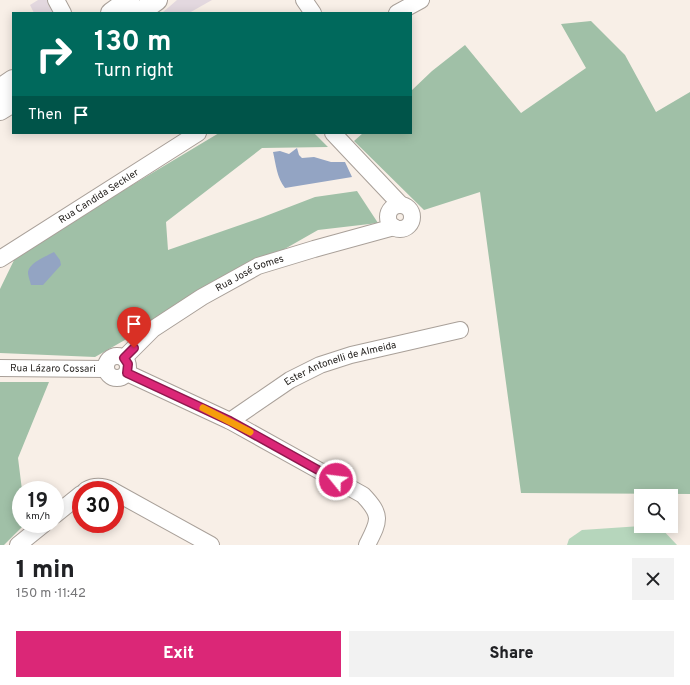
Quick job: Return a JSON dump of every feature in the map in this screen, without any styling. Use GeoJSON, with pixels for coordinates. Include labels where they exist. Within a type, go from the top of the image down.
{"type":"FeatureCollection","features":[{"type":"Feature","properties":{"kind":"main road"},"geometry":{"type":"LineString","coordinates":[[112,12],[129,0]]}},
{"type":"Feature","properties":{"kind":"main road"},"geometry":{"type":"LineString","coordinates":[[140,12],[157,0]]}},
{"type":"Feature","properties":{"kind":"main road"},"geometry":{"type":"LineString","coordinates":[[0,89],[12,81]]}},
{"type":"Feature","properties":{"kind":"main road"},"geometry":{"type":"LineString","coordinates":[[0,110],[12,103]]}},
{"type":"Feature","properties":{"kind":"street"},"geometry":{"type":"LineString","coordinates":[[56,0],[62,12]]}},
{"type":"Feature","properties":{"kind":"street"},"geometry":{"type":"LineString","coordinates":[[304,0],[312,12]]}},
{"type":"Feature","properties":{"kind":"street"},"geometry":{"type":"LineString","coordinates":[[399,12],[421,0]]}},
{"type":"Feature","properties":{"kind":"street","name":"Rua Candida Seckler"},"geometry":{"type":"LineString","coordinates":[[0,259],[196,134]]}},
{"type":"Feature","properties":{"kind":"street","name":"Rua José Gomes"},"geometry":{"type":"LineString","coordinates":[[126,365],[153,329],[202,298],[258,266],[314,248],[394,227],[398,229],[409,226],[412,219],[411,211],[405,206],[401,205],[334,134]]}},
{"type":"Feature","properties":{"kind":"street","name":"Ester Antonelli de Almeida"},"geometry":{"type":"LineString","coordinates":[[230,421],[290,380],[320,365],[350,355],[460,330]]}},
{"type":"Feature","properties":{"kind":"street","name":"Rua Lázaro Cossari"},"geometry":{"type":"LineString","coordinates":[[0,368],[106,369],[106,364],[111,358],[118,356],[126,365]]}},
{"type":"Feature","properties":{"kind":"street"},"geometry":{"type":"LineString","coordinates":[[126,365],[363,495],[377,515],[378,524],[367,545]]}},
{"type":"Feature","properties":{"kind":"street"},"geometry":{"type":"LineString","coordinates":[[124,497],[211,545]]}},
{"type":"Feature","properties":{"kind":"street"},"geometry":{"type":"LineString","coordinates":[[64,508],[72,501]]}},
{"type":"Feature","properties":{"kind":"street"},"geometry":{"type":"LineString","coordinates":[[18,545],[33,533]]}},
{"type":"Feature","properties":{"kind":"green space"},"geometry":{"type":"Polygon","coordinates":[[[591,21],[625,55],[656,112],[690,92],[690,494],[678,494],[678,489],[634,489],[634,494],[521,493],[480,192],[424,210],[354,141],[362,134],[412,134],[412,90],[432,71],[465,45],[521,113],[586,68],[561,24],[591,21]]]}},
{"type":"Feature","properties":{"kind":"green space"},"geometry":{"type":"Polygon","coordinates":[[[217,134],[315,134],[328,147],[262,148],[166,222],[168,250],[315,197],[357,191],[378,223],[318,230],[95,357],[0,353],[0,289],[17,254],[217,134]]]}},
{"type":"Feature","properties":{"kind":"green space"},"geometry":{"type":"Polygon","coordinates":[[[0,382],[49,382],[18,458],[21,481],[12,481],[12,533],[16,533],[4,545],[0,545],[0,382]]]}},
{"type":"Feature","properties":{"kind":"green space"},"geometry":{"type":"Polygon","coordinates":[[[634,526],[634,533],[666,533],[677,545],[567,545],[569,539],[582,530],[634,526]]]}},
{"type":"Feature","properties":{"kind":"water"},"geometry":{"type":"Polygon","coordinates":[[[297,148],[299,155],[302,158],[314,157],[331,162],[345,162],[352,177],[285,188],[278,176],[273,152],[280,151],[289,154],[297,148]]]}},
{"type":"Feature","properties":{"kind":"water"},"geometry":{"type":"Polygon","coordinates":[[[54,252],[60,260],[61,265],[43,285],[31,285],[28,273],[31,266],[38,260],[54,252]]]}},
{"type":"Feature","properties":{"kind":"building"},"geometry":{"type":"Polygon","coordinates":[[[38,0],[48,0],[55,12],[34,12],[30,5],[38,0]]]}},
{"type":"Feature","properties":{"kind":"building"},"geometry":{"type":"Polygon","coordinates":[[[177,0],[212,0],[191,12],[163,12],[177,0]]]}},
{"type":"Feature","properties":{"kind":"slow traffic"},"geometry":{"type":"LineString","coordinates":[[203,408],[250,432]]}},
{"type":"Feature","properties":{"kind":"route"},"geometry":{"type":"LineString","coordinates":[[134,348],[124,358],[127,361],[129,368],[127,373],[230,421],[336,480]]}}]}
